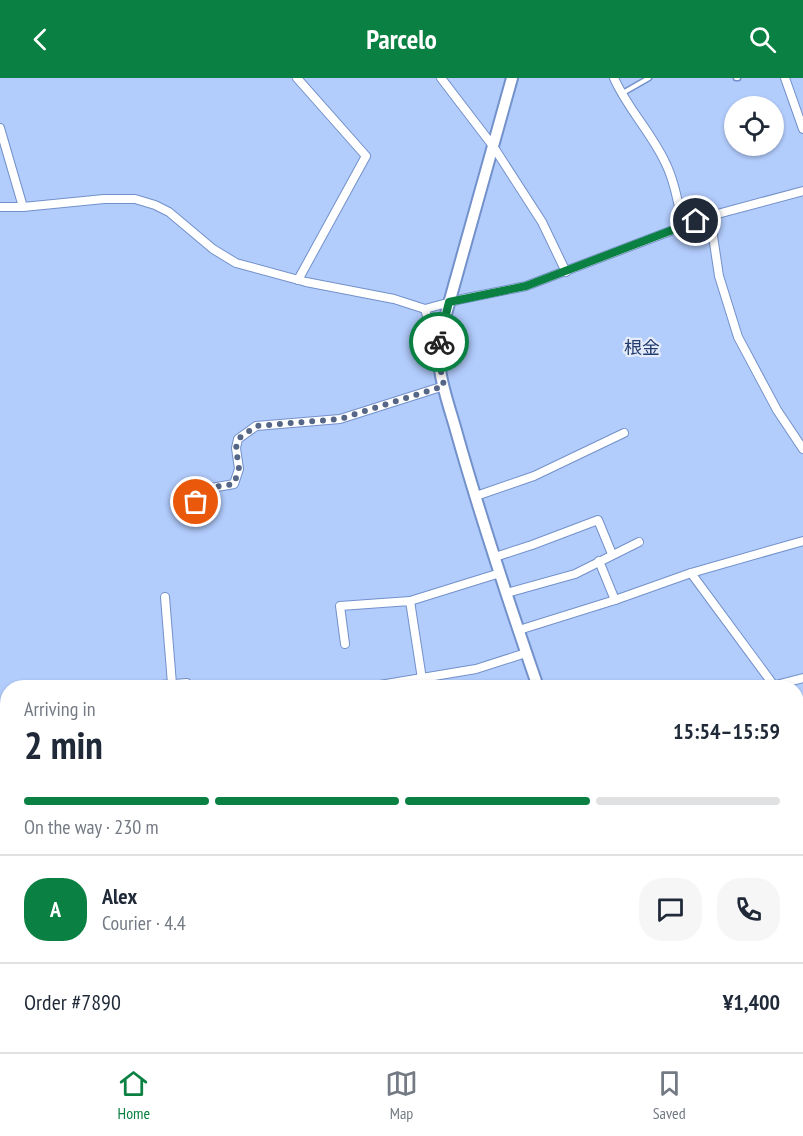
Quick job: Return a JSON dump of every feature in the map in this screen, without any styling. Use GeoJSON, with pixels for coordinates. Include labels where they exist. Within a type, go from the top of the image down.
{"type":"FeatureCollection","features":[{"type":"Feature","properties":{"kind":"street"},"geometry":{"type":"LineString","coordinates":[[297,78],[366,156],[298,280]]}},
{"type":"Feature","properties":{"kind":"street"},"geometry":{"type":"LineString","coordinates":[[441,78],[493,146],[542,222],[566,272]]}},
{"type":"Feature","properties":{"kind":"street"},"geometry":{"type":"LineString","coordinates":[[437,352],[512,78]]}},
{"type":"Feature","properties":{"kind":"street"},"geometry":{"type":"LineString","coordinates":[[614,78],[621,94],[665,160],[683,225]]}},
{"type":"Feature","properties":{"kind":"street"},"geometry":{"type":"LineString","coordinates":[[785,78],[803,129]]}},
{"type":"Feature","properties":{"kind":"street"},"geometry":{"type":"LineString","coordinates":[[0,128],[23,207]]}},
{"type":"Feature","properties":{"kind":"street"},"geometry":{"type":"LineString","coordinates":[[0,207],[104,199],[135,199],[169,212],[213,249],[236,263],[298,280],[394,299],[425,309],[526,286],[683,225],[803,191]]}},
{"type":"Feature","properties":{"kind":"street"},"geometry":{"type":"LineString","coordinates":[[710,216],[719,276],[727,308],[738,337],[777,410],[803,449]]}},
{"type":"Feature","properties":{"kind":"street"},"geometry":{"type":"LineString","coordinates":[[425,309],[444,386],[476,496],[536,680]]}},
{"type":"Feature","properties":{"kind":"street"},"geometry":{"type":"LineString","coordinates":[[192,515],[200,489],[234,484],[239,469],[236,448],[238,439],[256,426],[340,419],[444,386]]}},
{"type":"Feature","properties":{"kind":"street"},"geometry":{"type":"LineString","coordinates":[[476,496],[534,476],[624,433]]}},
{"type":"Feature","properties":{"kind":"street"},"geometry":{"type":"LineString","coordinates":[[495,556],[532,545],[598,520],[612,554]]}},
{"type":"Feature","properties":{"kind":"street"},"geometry":{"type":"LineString","coordinates":[[519,630],[691,573],[803,541]]}},
{"type":"Feature","properties":{"kind":"street"},"geometry":{"type":"LineString","coordinates":[[507,593],[575,574],[639,542]]}},
{"type":"Feature","properties":{"kind":"street"},"geometry":{"type":"LineString","coordinates":[[599,561],[615,600]]}},
{"type":"Feature","properties":{"kind":"street"},"geometry":{"type":"LineString","coordinates":[[345,644],[340,606],[410,601],[500,573]]}},
{"type":"Feature","properties":{"kind":"street"},"geometry":{"type":"LineString","coordinates":[[691,573],[769,680]]}},
{"type":"Feature","properties":{"kind":"street"},"geometry":{"type":"LineString","coordinates":[[165,597],[172,680]]}},
{"type":"Feature","properties":{"kind":"street"},"geometry":{"type":"LineString","coordinates":[[410,601],[422,679]]}},
{"type":"Feature","properties":{"kind":"street"},"geometry":{"type":"LineString","coordinates":[[415,680],[476,669],[526,653]]}},
{"type":"Feature","properties":{"kind":"lane"},"geometry":{"type":"LineString","coordinates":[[621,94],[649,78]]}},
{"type":"Feature","properties":{"kind":"way so far"},"geometry":{"type":"LineString","coordinates":[[196,502],[200,489],[234,484],[239,469],[236,448],[238,439],[256,426],[340,419],[444,386],[437,352],[439,342]]}},
{"type":"Feature","properties":{"kind":"district","name":"根金"},"geometry":{"type":"Point","coordinates":[642,347]}},
{"type":"Feature","properties":{"kind":"route"},"geometry":{"type":"LineString","coordinates":[[439,342],[449,302],[526,286],[696,221]]}}]}
